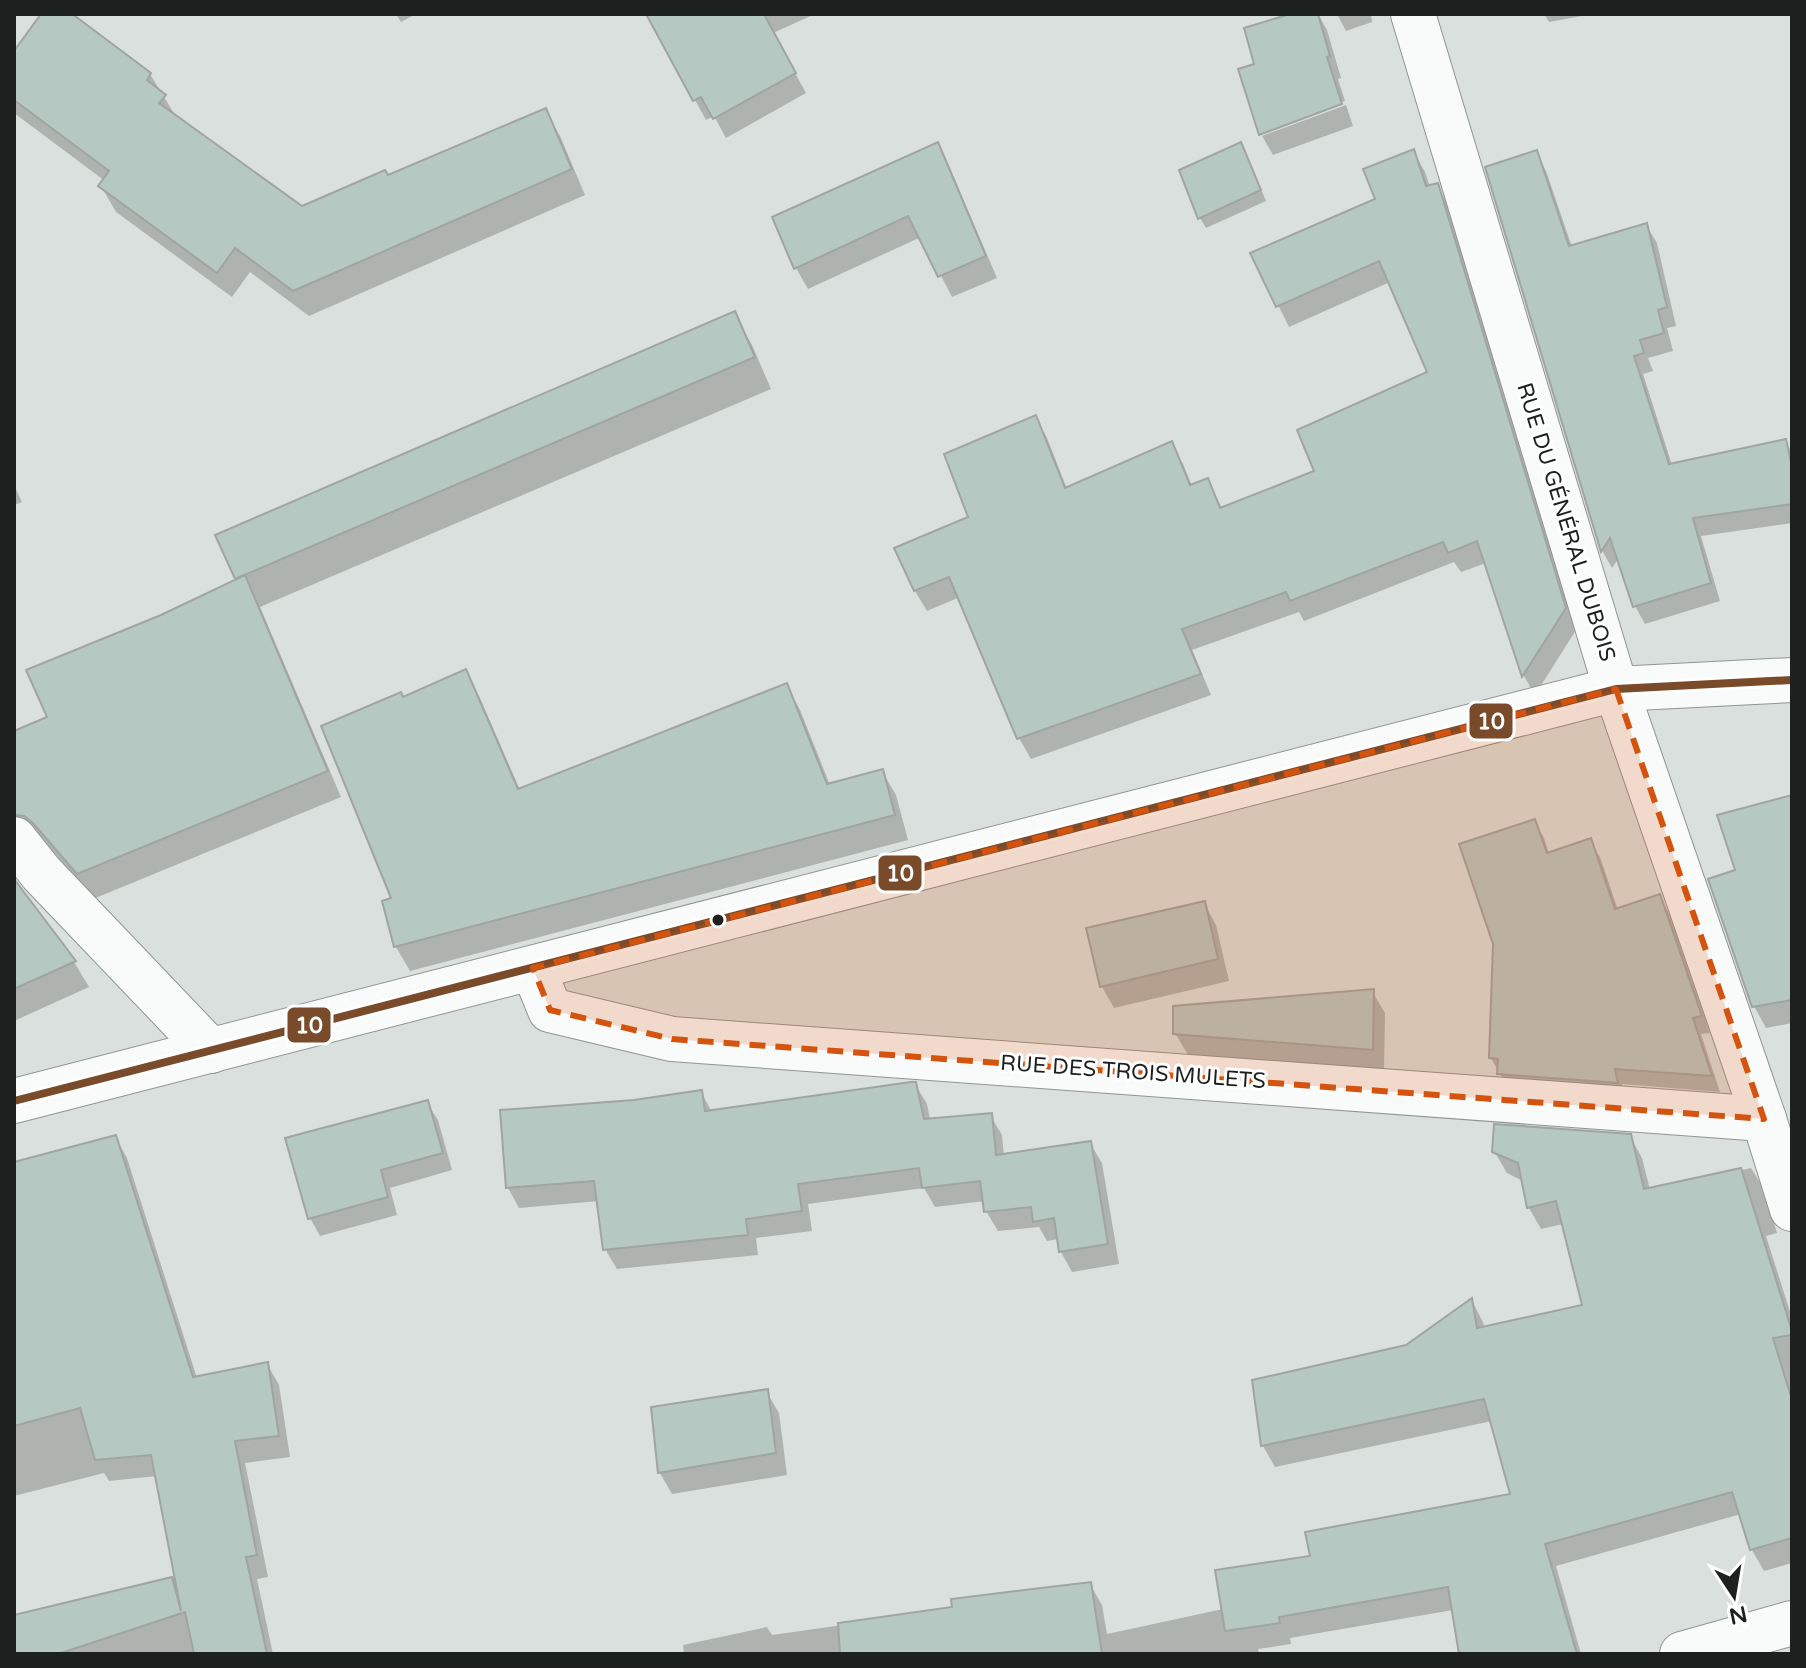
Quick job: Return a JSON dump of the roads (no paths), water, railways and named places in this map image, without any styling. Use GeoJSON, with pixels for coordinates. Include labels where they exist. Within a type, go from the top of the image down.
{"type":"FeatureCollection","features":[{"type":"Feature","properties":{"kind":"street","name":"RUE DU GÉNÉRAL DUBOIS"},"geometry":{"type":"LineString","coordinates":[[1413,14],[1616,689],[1792,1209]]}},
{"type":"Feature","properties":{"kind":"street"},"geometry":{"type":"LineString","coordinates":[[14,1101],[1616,689],[1792,680]]}},
{"type":"Feature","properties":{"kind":"street"},"geometry":{"type":"LineString","coordinates":[[14,839],[41,873],[211,1051]]}},
{"type":"Feature","properties":{"kind":"street","name":"RUE DES TROIS MULETS"},"geometry":{"type":"LineString","coordinates":[[533,968],[550,1010],[672,1039],[1764,1119]]}},
{"type":"Feature","properties":{"kind":"street"},"geometry":{"type":"LineString","coordinates":[[1682,1654],[1792,1623]]}}]}
